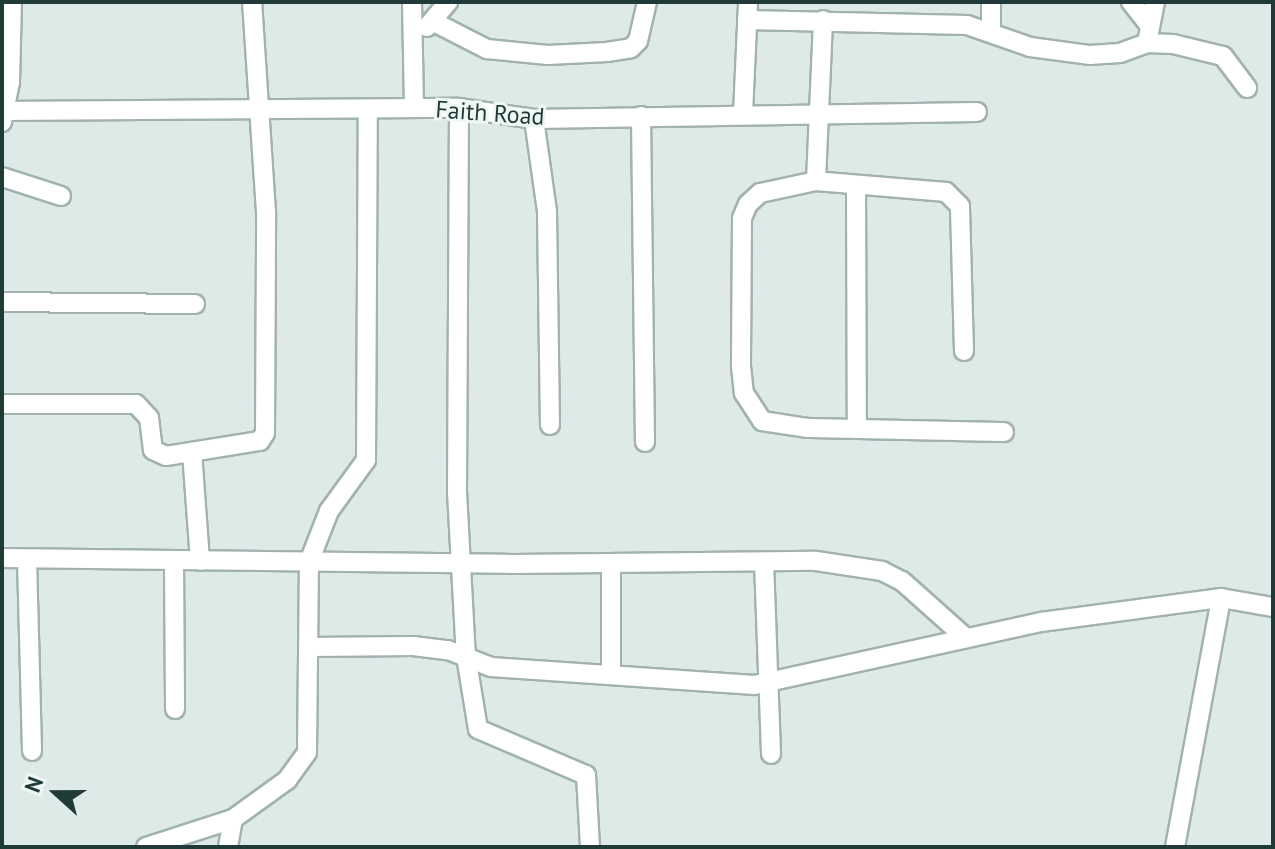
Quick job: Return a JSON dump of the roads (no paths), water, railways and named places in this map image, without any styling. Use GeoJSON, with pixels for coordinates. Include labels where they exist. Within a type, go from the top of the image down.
{"type":"FeatureCollection","features":[{"type":"Feature","properties":{"kind":"street"},"geometry":{"type":"LineString","coordinates":[[3,114],[12,2]]}},
{"type":"Feature","properties":{"kind":"street"},"geometry":{"type":"LineString","coordinates":[[2,404],[136,404],[149,418],[153,450],[166,456],[248,447],[265,433],[260,112],[252,2]]}},
{"type":"Feature","properties":{"kind":"street"},"geometry":{"type":"LineString","coordinates":[[412,2],[414,108]]}},
{"type":"Feature","properties":{"kind":"street"},"geometry":{"type":"LineString","coordinates":[[414,42],[448,2]]}},
{"type":"Feature","properties":{"kind":"street"},"geometry":{"type":"LineString","coordinates":[[432,21],[487,49],[548,55],[607,52],[631,48],[638,41],[647,2]]}},
{"type":"Feature","properties":{"kind":"street"},"geometry":{"type":"LineString","coordinates":[[991,2],[991,31]]}},
{"type":"Feature","properties":{"kind":"street"},"geometry":{"type":"LineString","coordinates":[[1131,2],[1148,34],[1223,56],[1247,88]]}},
{"type":"Feature","properties":{"kind":"street"},"geometry":{"type":"LineString","coordinates":[[743,114],[748,11],[823,20],[967,25],[1030,47],[1090,55],[1120,53],[1148,34],[1155,2]]}},
{"type":"Feature","properties":{"kind":"street"},"geometry":{"type":"LineString","coordinates":[[816,181],[823,20]]}},
{"type":"Feature","properties":{"kind":"street"},"geometry":{"type":"LineString","coordinates":[[459,108],[461,564],[466,656],[478,729],[586,775],[590,847]]}},
{"type":"Feature","properties":{"kind":"street","name":"Faith Road"},"geometry":{"type":"LineString","coordinates":[[3,114],[459,108],[534,119],[819,112],[977,112]]}},
{"type":"Feature","properties":{"kind":"street"},"geometry":{"type":"LineString","coordinates":[[146,847],[233,819],[301,765],[307,752],[312,647],[309,562],[329,511],[366,460],[368,111]]}},
{"type":"Feature","properties":{"kind":"street"},"geometry":{"type":"LineString","coordinates":[[641,116],[645,442]]}},
{"type":"Feature","properties":{"kind":"street"},"geometry":{"type":"LineString","coordinates":[[534,119],[547,212],[550,425]]}},
{"type":"Feature","properties":{"kind":"street"},"geometry":{"type":"LineString","coordinates":[[2,177],[61,196]]}},
{"type":"Feature","properties":{"kind":"street"},"geometry":{"type":"LineString","coordinates":[[964,351],[960,206],[946,192],[816,181],[760,193],[742,218],[744,393],[762,421],[857,429],[1004,432]]}},
{"type":"Feature","properties":{"kind":"street"},"geometry":{"type":"LineString","coordinates":[[856,185],[857,429]]}},
{"type":"Feature","properties":{"kind":"street"},"geometry":{"type":"LineString","coordinates":[[2,302],[195,304]]}},
{"type":"Feature","properties":{"kind":"street"},"geometry":{"type":"LineString","coordinates":[[192,452],[200,561]]}},
{"type":"Feature","properties":{"kind":"street"},"geometry":{"type":"LineString","coordinates":[[2,558],[461,564],[816,561],[882,571],[902,581],[966,638]]}},
{"type":"Feature","properties":{"kind":"street"},"geometry":{"type":"LineString","coordinates":[[27,559],[32,751]]}},
{"type":"Feature","properties":{"kind":"street"},"geometry":{"type":"LineString","coordinates":[[174,561],[175,709]]}},
{"type":"Feature","properties":{"kind":"street"},"geometry":{"type":"LineString","coordinates":[[764,562],[766,684],[771,754]]}},
{"type":"Feature","properties":{"kind":"street"},"geometry":{"type":"LineString","coordinates":[[611,564],[611,674]]}},
{"type":"Feature","properties":{"kind":"street"},"geometry":{"type":"LineString","coordinates":[[312,647],[413,646],[466,656],[491,667],[611,674],[719,686],[766,684],[966,638],[1221,598],[1273,607]]}},
{"type":"Feature","properties":{"kind":"street"},"geometry":{"type":"LineString","coordinates":[[1175,847],[1221,598]]}},
{"type":"Feature","properties":{"kind":"street"},"geometry":{"type":"LineString","coordinates":[[228,847],[233,819]]}}]}
